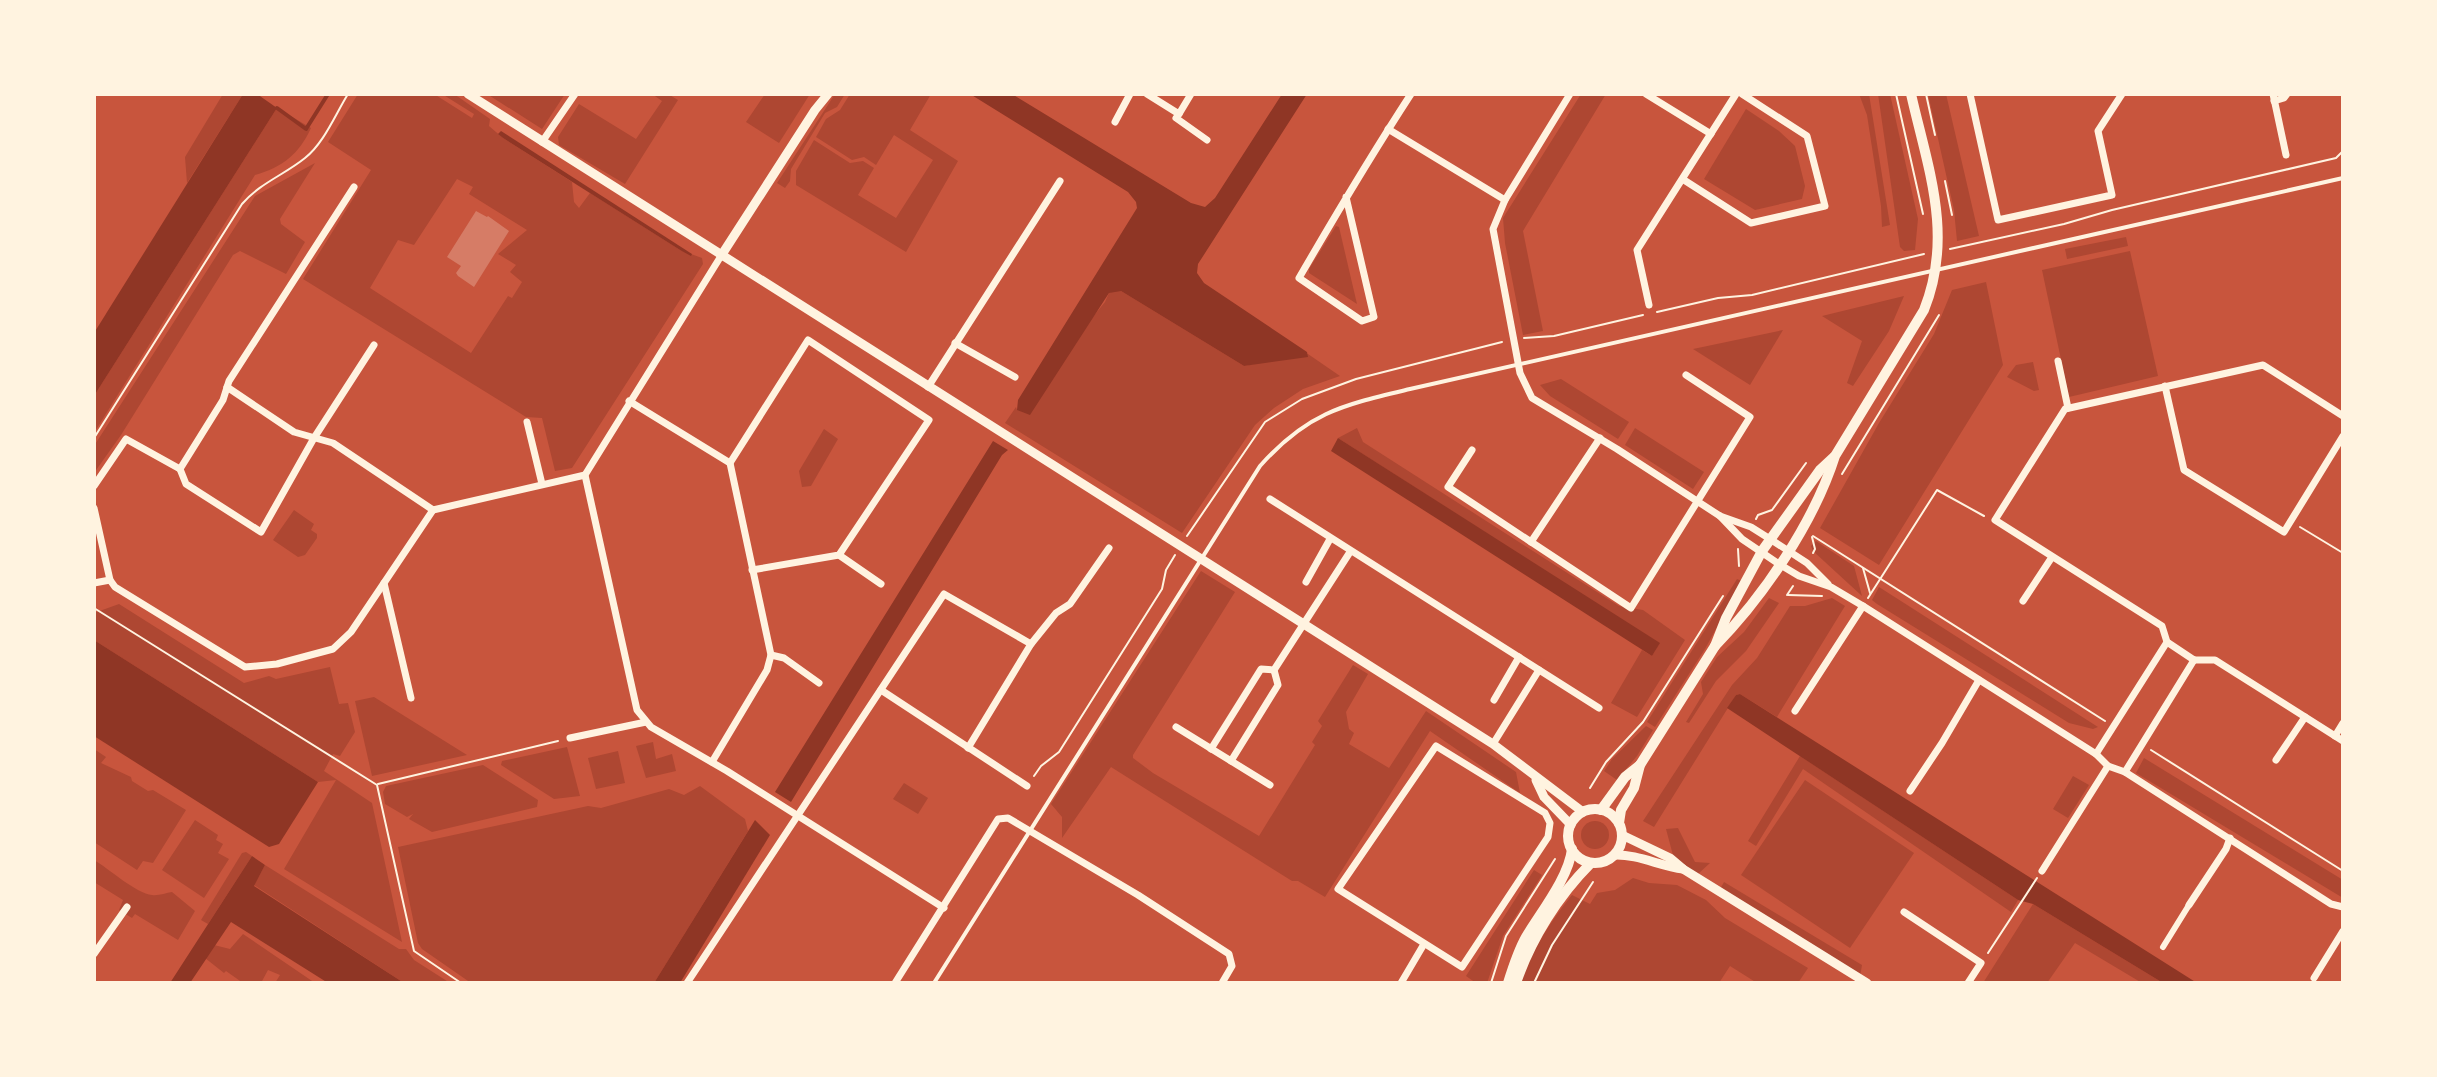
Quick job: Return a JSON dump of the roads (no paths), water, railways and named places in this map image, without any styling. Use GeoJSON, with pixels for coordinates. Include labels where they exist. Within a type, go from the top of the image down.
{"type":"FeatureCollection","features":[{"type":"Feature","properties":{"kind":"main road"},"geometry":{"type":"LineString","coordinates":[[1715,646],[1736,625],[1788,551],[1829,475],[1835,456],[1924,310],[1932,291],[1937,265],[1939,219],[1911,94]]}},
{"type":"Feature","properties":{"kind":"main road"},"geometry":{"type":"LineString","coordinates":[[1619,823],[1621,810],[1634,788],[1640,765],[1715,646],[1726,618],[1762,551],[1820,470],[1835,456]]}},
{"type":"Feature","properties":{"kind":"main road"},"geometry":{"type":"LineString","coordinates":[[1601,810],[1625,777],[1640,765]]}},
{"type":"Feature","properties":{"kind":"main road"},"geometry":{"type":"LineString","coordinates":[[1508,983],[1525,939],[1570,862],[1571,825],[1583,812],[1601,810],[1614,816],[1619,823],[1622,835],[1619,851],[1614,855],[1591,863],[1572,849]]}},
{"type":"Feature","properties":{"kind":"main road"},"geometry":{"type":"LineString","coordinates":[[1516,983],[1531,946],[1576,877],[1591,863]]}},
{"type":"Feature","properties":{"kind":"street"},"geometry":{"type":"LineString","coordinates":[[468,94],[1493,744],[1583,812]]}},
{"type":"Feature","properties":{"kind":"street"},"geometry":{"type":"LineString","coordinates":[[542,142],[575,94]]}},
{"type":"Feature","properties":{"kind":"street"},"geometry":{"type":"LineString","coordinates":[[826,94],[585,475],[637,710],[646,722],[944,908]]}},
{"type":"Feature","properties":{"kind":"street"},"geometry":{"type":"LineString","coordinates":[[1115,122],[1130,94]]}},
{"type":"Feature","properties":{"kind":"street"},"geometry":{"type":"LineString","coordinates":[[1147,94],[1179,114]]}},
{"type":"Feature","properties":{"kind":"street"},"geometry":{"type":"LineString","coordinates":[[1191,94],[1176,118],[1207,140]]}},
{"type":"Feature","properties":{"kind":"street"},"geometry":{"type":"LineString","coordinates":[[1346,197],[1374,317],[1362,321],[1299,278],[1346,197],[1411,94]]}},
{"type":"Feature","properties":{"kind":"street"},"geometry":{"type":"LineString","coordinates":[[1570,94],[1495,219],[1493,240],[1525,385],[1532,398],[1720,516],[1751,527],[1770,539],[1807,563],[1831,587]]}},
{"type":"Feature","properties":{"kind":"street"},"geometry":{"type":"LineString","coordinates":[[1646,94],[1711,134]]}},
{"type":"Feature","properties":{"kind":"street"},"geometry":{"type":"LineString","coordinates":[[1649,305],[1637,250],[1736,94]]}},
{"type":"Feature","properties":{"kind":"street"},"geometry":{"type":"LineString","coordinates":[[1684,180],[1751,223],[1825,206],[1807,136],[1742,94]]}},
{"type":"Feature","properties":{"kind":"street"},"geometry":{"type":"LineString","coordinates":[[1970,94],[1998,220],[2112,195],[2098,131],[2122,94]]}},
{"type":"Feature","properties":{"kind":"street"},"geometry":{"type":"LineString","coordinates":[[2286,155],[2273,97],[2284,98],[2287,94]]}},
{"type":"Feature","properties":{"kind":"street"},"geometry":{"type":"LineString","coordinates":[[1388,129],[1505,200]]}},
{"type":"Feature","properties":{"kind":"street"},"geometry":{"type":"LineString","coordinates":[[928,387],[1060,181]]}},
{"type":"Feature","properties":{"kind":"street"},"geometry":{"type":"LineString","coordinates":[[180,469],[223,400],[244,356],[354,187]]}},
{"type":"Feature","properties":{"kind":"street"},"geometry":{"type":"LineString","coordinates":[[712,762],[767,670],[771,655],[730,463],[808,340],[929,420],[839,555]]}},
{"type":"Feature","properties":{"kind":"street"},"geometry":{"type":"LineString","coordinates":[[955,343],[1015,377]]}},
{"type":"Feature","properties":{"kind":"street"},"geometry":{"type":"LineString","coordinates":[[94,486],[126,439],[180,469],[186,484],[261,532],[314,438],[374,345]]}},
{"type":"Feature","properties":{"kind":"street"},"geometry":{"type":"LineString","coordinates":[[2058,361],[2068,408]]}},
{"type":"Feature","properties":{"kind":"street"},"geometry":{"type":"LineString","coordinates":[[2343,416],[2263,365],[2068,408],[1995,520],[2162,626],[2167,642],[2194,660],[2215,660],[2343,741]]}},
{"type":"Feature","properties":{"kind":"street"},"geometry":{"type":"LineString","coordinates":[[1472,450],[1448,487],[1631,608],[1750,417],[1686,375]]}},
{"type":"Feature","properties":{"kind":"street"},"geometry":{"type":"LineString","coordinates":[[2165,386],[2184,470],[2284,532],[2343,436]]}},
{"type":"Feature","properties":{"kind":"street"},"geometry":{"type":"LineString","coordinates":[[227,387],[294,432],[333,443],[433,510]]}},
{"type":"Feature","properties":{"kind":"street"},"geometry":{"type":"LineString","coordinates":[[629,401],[730,463]]}},
{"type":"Feature","properties":{"kind":"street"},"geometry":{"type":"LineString","coordinates":[[527,422],[542,484]]}},
{"type":"Feature","properties":{"kind":"street"},"geometry":{"type":"LineString","coordinates":[[1531,542],[1600,438]]}},
{"type":"Feature","properties":{"kind":"street"},"geometry":{"type":"LineString","coordinates":[[94,508],[110,580],[115,587],[245,667],[277,664],[333,649],[351,632],[433,510],[585,475]]}},
{"type":"Feature","properties":{"kind":"street"},"geometry":{"type":"LineString","coordinates":[[1270,499],[1599,708]]}},
{"type":"Feature","properties":{"kind":"street"},"geometry":{"type":"LineString","coordinates":[[1720,516],[1742,539],[1779,564],[1849,597],[2096,754],[2108,766],[2125,772],[2331,904],[2343,907]]}},
{"type":"Feature","properties":{"kind":"street"},"geometry":{"type":"LineString","coordinates":[[1306,582],[1330,539]]}},
{"type":"Feature","properties":{"kind":"street"},"geometry":{"type":"LineString","coordinates":[[968,748],[1031,644],[1056,613],[1070,604],[1109,548]]}},
{"type":"Feature","properties":{"kind":"street"},"geometry":{"type":"LineString","coordinates":[[1231,761],[1278,685],[1274,670],[1350,552]]}},
{"type":"Feature","properties":{"kind":"street"},"geometry":{"type":"LineString","coordinates":[[752,570],[839,555],[881,584]]}},
{"type":"Feature","properties":{"kind":"street"},"geometry":{"type":"LineString","coordinates":[[2023,601],[2052,557]]}},
{"type":"Feature","properties":{"kind":"street"},"geometry":{"type":"LineString","coordinates":[[94,583],[110,580]]}},
{"type":"Feature","properties":{"kind":"street"},"geometry":{"type":"LineString","coordinates":[[384,583],[411,698]]}},
{"type":"Feature","properties":{"kind":"street"},"geometry":{"type":"LineString","coordinates":[[687,983],[944,594],[1031,644]]}},
{"type":"Feature","properties":{"kind":"street"},"geometry":{"type":"LineString","coordinates":[[1795,711],[1863,606]]}},
{"type":"Feature","properties":{"kind":"street"},"geometry":{"type":"LineString","coordinates":[[2096,754],[2167,642]]}},
{"type":"Feature","properties":{"kind":"street"},"geometry":{"type":"LineString","coordinates":[[771,655],[784,658],[819,683]]}},
{"type":"Feature","properties":{"kind":"street"},"geometry":{"type":"LineString","coordinates":[[1494,700],[1519,657]]}},
{"type":"Feature","properties":{"kind":"street"},"geometry":{"type":"LineString","coordinates":[[2125,772],[2194,660]]}},
{"type":"Feature","properties":{"kind":"street"},"geometry":{"type":"LineString","coordinates":[[1211,749],[1261,669],[1274,670]]}},
{"type":"Feature","properties":{"kind":"street"},"geometry":{"type":"LineString","coordinates":[[1493,744],[1539,670]]}},
{"type":"Feature","properties":{"kind":"street"},"geometry":{"type":"LineString","coordinates":[[1910,791],[1979,680]]}},
{"type":"Feature","properties":{"kind":"street"},"geometry":{"type":"LineString","coordinates":[[881,690],[1027,786]]}},
{"type":"Feature","properties":{"kind":"street"},"geometry":{"type":"LineString","coordinates":[[2276,760],[2305,717]]}},
{"type":"Feature","properties":{"kind":"street"},"geometry":{"type":"LineString","coordinates":[[570,738],[646,722]]}},
{"type":"Feature","properties":{"kind":"street"},"geometry":{"type":"LineString","coordinates":[[2335,736],[2343,723]]}},
{"type":"Feature","properties":{"kind":"street"},"geometry":{"type":"LineString","coordinates":[[1176,727],[1270,785]]}},
{"type":"Feature","properties":{"kind":"street"},"geometry":{"type":"LineString","coordinates":[[1436,746],[1545,813],[1550,823],[1548,837],[1462,967],[1424,944],[1338,889],[1436,746]]}},
{"type":"Feature","properties":{"kind":"street"},"geometry":{"type":"LineString","coordinates":[[2041,873],[2108,766]]}},
{"type":"Feature","properties":{"kind":"street"},"geometry":{"type":"LineString","coordinates":[[1534,777],[1544,797],[1571,825]]}},
{"type":"Feature","properties":{"kind":"street"},"geometry":{"type":"LineString","coordinates":[[895,983],[998,819],[1008,818],[1229,954],[1232,966],[1222,983]]}},
{"type":"Feature","properties":{"kind":"street"},"geometry":{"type":"LineString","coordinates":[[1622,835],[1670,858],[1867,983]]}},
{"type":"Feature","properties":{"kind":"street"},"geometry":{"type":"LineString","coordinates":[[2163,947],[2230,838]]}},
{"type":"Feature","properties":{"kind":"street"},"geometry":{"type":"LineString","coordinates":[[1614,855],[1627,855],[1661,866],[1683,869]]}},
{"type":"Feature","properties":{"kind":"street"},"geometry":{"type":"LineString","coordinates":[[94,954],[127,907]]}},
{"type":"Feature","properties":{"kind":"street"},"geometry":{"type":"LineString","coordinates":[[1904,912],[1981,963],[1968,983]]}},
{"type":"Feature","properties":{"kind":"street"},"geometry":{"type":"LineString","coordinates":[[2314,978],[2343,931]]}},
{"type":"Feature","properties":{"kind":"street"},"geometry":{"type":"LineString","coordinates":[[1401,983],[1424,944]]}},
{"type":"Feature","properties":{"kind":"lane"},"geometry":{"type":"LineString","coordinates":[[934,983],[1260,466],[1282,440],[1312,420],[1347,404],[2343,178]]}},
{"type":"Feature","properties":{"kind":"waterway"},"geometry":{"type":"LineString","coordinates":[[277,108],[306,129],[328,94]]}}]}
